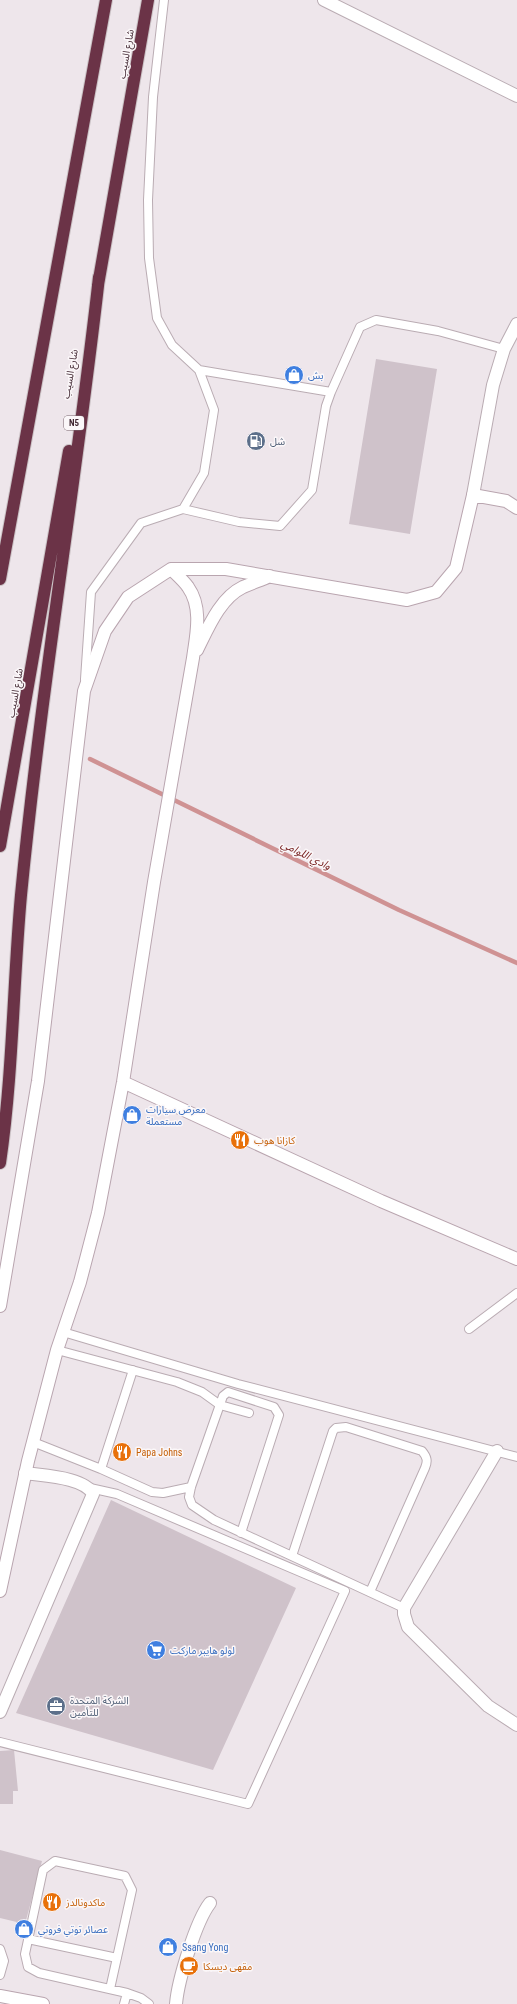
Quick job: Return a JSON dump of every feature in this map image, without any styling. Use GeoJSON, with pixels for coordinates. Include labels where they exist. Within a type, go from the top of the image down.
{"type":"FeatureCollection","features":[{"type":"Feature","properties":{"kind":"highway"},"geometry":{"type":"LineString","coordinates":[[0,575],[106,0]]}},
{"type":"Feature","properties":{"kind":"highway","name":"شارع السيب"},"geometry":{"type":"LineString","coordinates":[[0,846],[148,0]]}},
{"type":"Feature","properties":{"kind":"highway"},"geometry":{"type":"LineString","coordinates":[[0,1163],[6,1124],[21,895],[60,571],[89,368],[100,277]]}},
{"type":"Feature","properties":{"kind":"street"},"geometry":{"type":"LineString","coordinates":[[324,0],[517,96]]}},
{"type":"Feature","properties":{"kind":"street"},"geometry":{"type":"LineString","coordinates":[[0,1306],[38,1081],[84,691],[105,631],[128,597],[171,569],[226,569],[407,600],[436,592],[456,568],[473,495],[492,393],[504,349],[517,324]]}},
{"type":"Feature","properties":{"kind":"street"},"geometry":{"type":"LineString","coordinates":[[473,495],[506,501],[517,508]]}},
{"type":"Feature","properties":{"kind":"street"},"geometry":{"type":"LineString","coordinates":[[0,1591],[33,1442],[57,1350],[80,1282],[98,1213],[124,1082],[154,882],[193,658],[197,624],[196,602],[189,588],[171,569]]}},
{"type":"Feature","properties":{"kind":"street"},"geometry":{"type":"LineString","coordinates":[[193,658],[212,621],[224,603],[242,587],[271,576]]}},
{"type":"Feature","properties":{"kind":"street"},"geometry":{"type":"LineString","coordinates":[[124,1082],[380,1201],[517,1259]]}},
{"type":"Feature","properties":{"kind":"street"},"geometry":{"type":"LineString","coordinates":[[497,1451],[404,1608],[405,1621],[412,1632],[488,1706],[517,1725]]}},
{"type":"Feature","properties":{"kind":"street"},"geometry":{"type":"LineString","coordinates":[[0,1712],[93,1494],[90,1488],[72,1481],[25,1473]]}},
{"type":"Feature","properties":{"kind":"street"},"geometry":{"type":"LineString","coordinates":[[176,2004],[186,1961],[197,1928],[204,1910],[210,1903]]}},
{"type":"Feature","properties":{"kind":"street"},"geometry":{"type":"LineString","coordinates":[[0,1996],[43,2004]]}},
{"type":"Feature","properties":{"kind":"lane"},"geometry":{"type":"LineString","coordinates":[[164,0],[153,97],[148,200],[149,258],[157,318],[172,345],[199,370],[214,410],[204,473],[183,509]]}},
{"type":"Feature","properties":{"kind":"lane"},"geometry":{"type":"LineString","coordinates":[[84,691],[91,592],[141,523],[183,509],[239,522],[280,526],[312,490],[326,406],[360,326],[376,320],[438,331],[504,349]]}},
{"type":"Feature","properties":{"kind":"lane"},"geometry":{"type":"LineString","coordinates":[[199,370],[331,392]]}},
{"type":"Feature","properties":{"kind":"lane"},"geometry":{"type":"LineString","coordinates":[[468,1329],[517,1293]]}},
{"type":"Feature","properties":{"kind":"lane"},"geometry":{"type":"LineString","coordinates":[[63,1332],[238,1384],[517,1457]]}},
{"type":"Feature","properties":{"kind":"lane"},"geometry":{"type":"LineString","coordinates":[[57,1350],[177,1382],[202,1392],[220,1405],[249,1413]]}},
{"type":"Feature","properties":{"kind":"lane"},"geometry":{"type":"LineString","coordinates":[[101,1469],[133,1370]]}},
{"type":"Feature","properties":{"kind":"lane"},"geometry":{"type":"LineString","coordinates":[[242,1533],[279,1416],[274,1407],[230,1393],[224,1394],[191,1487],[189,1497],[192,1505],[214,1520],[242,1533],[370,1592],[404,1608]]}},
{"type":"Feature","properties":{"kind":"lane"},"geometry":{"type":"LineString","coordinates":[[292,1556],[333,1431],[341,1426],[422,1451],[426,1456],[427,1462],[370,1592]]}},
{"type":"Feature","properties":{"kind":"lane"},"geometry":{"type":"LineString","coordinates":[[33,1442],[101,1469],[152,1492],[162,1493],[191,1487]]}},
{"type":"Feature","properties":{"kind":"lane"},"geometry":{"type":"LineString","coordinates":[[0,1742],[248,1804],[345,1591],[117,1494],[90,1488]]}},
{"type":"Feature","properties":{"kind":"lane"},"geometry":{"type":"LineString","coordinates":[[110,1989],[132,1890],[125,1876],[55,1861],[43,1870],[28,1939],[25,1961],[28,1967],[33,1971],[110,1989],[141,1998],[149,2004]]}},
{"type":"Feature","properties":{"kind":"lane"},"geometry":{"type":"LineString","coordinates":[[28,1939],[117,1958]]}},
{"type":"Feature","properties":{"kind":"lane"},"geometry":{"type":"LineString","coordinates":[[0,1949],[4,1961],[0,1975]]}},
{"type":"Feature","properties":{"kind":"lane"},"geometry":{"type":"LineString","coordinates":[[124,2004],[127,1994]]}},
{"type":"Feature","properties":{"kind":"building"},"geometry":{"type":"Polygon","coordinates":[[[376,359],[437,369],[410,534],[349,524],[376,359]]]}},
{"type":"Feature","properties":{"kind":"building","name":"لولو هايبر ماركت"},"geometry":{"type":"Polygon","coordinates":[[[111,1500],[296,1588],[213,1770],[16,1713],[111,1500]]]}},
{"type":"Feature","properties":{"kind":"building"},"geometry":{"type":"Polygon","coordinates":[[[14,1750],[18,1791],[13,1791],[13,1804],[0,1804],[0,1751],[14,1750]]]}},
{"type":"Feature","properties":{"kind":"building"},"geometry":{"type":"Polygon","coordinates":[[[0,1850],[42,1861],[25,1924],[0,1918],[0,1850]]]}},
{"type":"Feature","properties":{"kind":"waterway","name":"وادي اللوامي"},"geometry":{"type":"LineString","coordinates":[[90,759],[399,910],[517,963]]}},
{"type":"Feature","properties":{"kind":"place","name":"بش"},"geometry":{"type":"Point","coordinates":[294,375]}},
{"type":"Feature","properties":{"kind":"place","name":"شل"},"geometry":{"type":"Point","coordinates":[256,441]}},
{"type":"Feature","properties":{"kind":"place","name":"معرض سيارات مستعملة"},"geometry":{"type":"Point","coordinates":[132,1115]}},
{"type":"Feature","properties":{"kind":"place","name":"كازانا هوب"},"geometry":{"type":"Point","coordinates":[240,1140]}},
{"type":"Feature","properties":{"kind":"place","name":"Papa Johns"},"geometry":{"type":"Point","coordinates":[122,1452]}},
{"type":"Feature","properties":{"kind":"place","name":"لولو هايبر ماركت"},"geometry":{"type":"Point","coordinates":[156,1650]}},
{"type":"Feature","properties":{"kind":"place","name":"الشركة المتحدة للتأمين"},"geometry":{"type":"Point","coordinates":[56,1706]}},
{"type":"Feature","properties":{"kind":"place","name":"ماكدونالدز"},"geometry":{"type":"Point","coordinates":[52,1902]}},
{"type":"Feature","properties":{"kind":"place","name":"عصائر توتي فروتي"},"geometry":{"type":"Point","coordinates":[24,1929]}},
{"type":"Feature","properties":{"kind":"place","name":"Ssang Yong"},"geometry":{"type":"Point","coordinates":[168,1947]}},
{"type":"Feature","properties":{"kind":"place","name":"مقهى ديسكا"},"geometry":{"type":"Point","coordinates":[189,1966]}}]}
